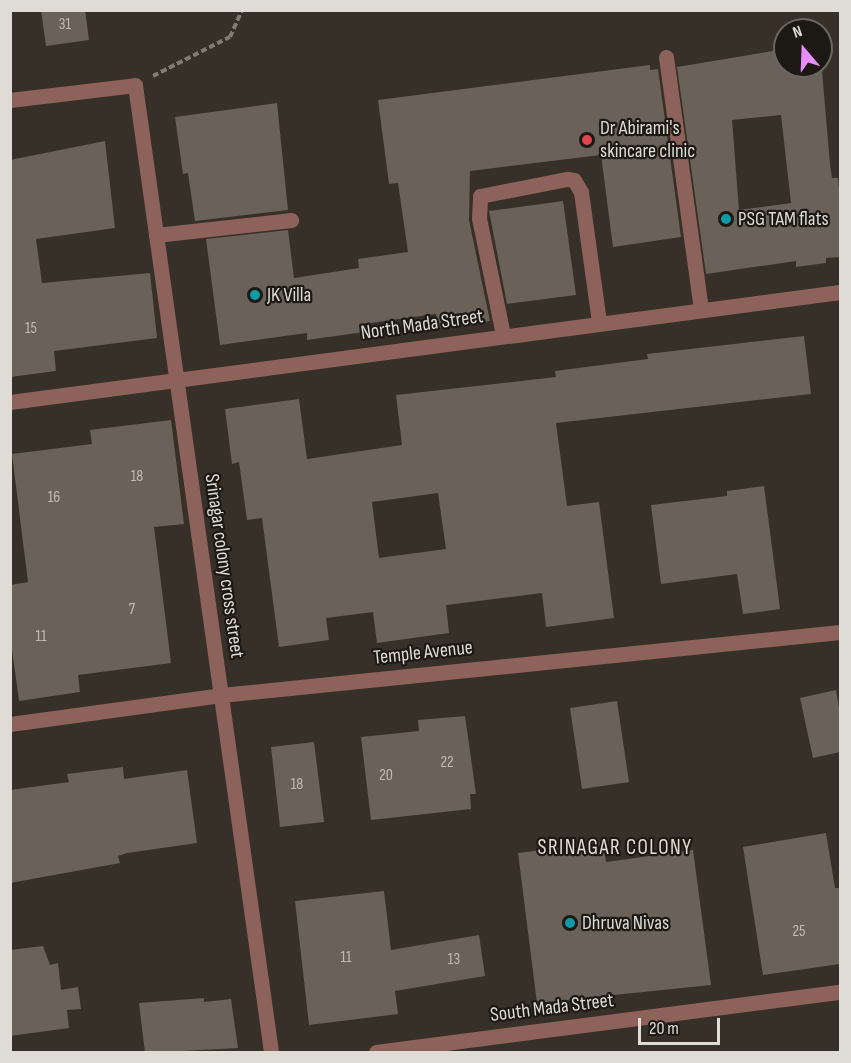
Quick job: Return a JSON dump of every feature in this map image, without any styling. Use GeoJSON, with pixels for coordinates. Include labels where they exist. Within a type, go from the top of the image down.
{"type":"FeatureCollection","features":[{"type":"Feature","properties":{"kind":"street"},"geometry":{"type":"LineString","coordinates":[[666,57],[700,308]]}},
{"type":"Feature","properties":{"kind":"street"},"geometry":{"type":"LineString","coordinates":[[10,100],[135,85]]}},
{"type":"Feature","properties":{"kind":"street","name":"Srinagar colony cross street"},"geometry":{"type":"LineString","coordinates":[[135,85],[271,1053]]}},
{"type":"Feature","properties":{"kind":"street"},"geometry":{"type":"LineString","coordinates":[[503,335],[479,200],[486,192],[567,179],[574,180],[581,192],[599,322]]}},
{"type":"Feature","properties":{"kind":"street"},"geometry":{"type":"LineString","coordinates":[[156,236],[291,220]]}},
{"type":"Feature","properties":{"kind":"street","name":"North Mada Street"},"geometry":{"type":"LineString","coordinates":[[10,402],[700,308],[840,292]]}},
{"type":"Feature","properties":{"kind":"street","name":"Temple Avenue"},"geometry":{"type":"LineString","coordinates":[[10,724],[221,695],[840,632]]}},
{"type":"Feature","properties":{"kind":"street","name":"South Mada Street"},"geometry":{"type":"LineString","coordinates":[[376,1053],[840,992]]}},
{"type":"Feature","properties":{"kind":"path"},"geometry":{"type":"LineString","coordinates":[[135,85],[230,37],[242,10]]}},
{"type":"Feature","properties":{"kind":"building"},"geometry":{"type":"Polygon","coordinates":[[[41,10],[85,10],[89,40],[46,46],[41,10]]]}},
{"type":"Feature","properties":{"kind":"building"},"geometry":{"type":"Polygon","coordinates":[[[773,51],[773,78],[823,78],[832,178],[838,178],[840,257],[826,258],[826,263],[796,267],[796,261],[706,274],[677,67],[773,51]],[[781,115],[732,120],[739,210],[791,203],[781,115]]]}},
{"type":"Feature","properties":{"kind":"building"},"geometry":{"type":"Polygon","coordinates":[[[650,65],[650,70],[658,69],[681,237],[613,247],[601,155],[470,171],[469,220],[490,321],[438,328],[436,314],[363,324],[364,332],[307,340],[307,333],[220,345],[206,239],[288,230],[294,278],[359,268],[358,259],[408,252],[398,183],[389,184],[378,100],[650,65]]]}},
{"type":"Feature","properties":{"kind":"building"},"geometry":{"type":"Polygon","coordinates":[[[277,103],[288,210],[195,221],[188,173],[183,174],[175,117],[277,103]]]}},
{"type":"Feature","properties":{"kind":"building"},"geometry":{"type":"Polygon","coordinates":[[[105,141],[115,228],[36,239],[42,283],[150,273],[157,338],[54,351],[56,371],[10,377],[10,160],[105,141]]]}},
{"type":"Feature","properties":{"kind":"building"},"geometry":{"type":"Polygon","coordinates":[[[563,201],[576,295],[507,304],[489,211],[563,201]]]}},
{"type":"Feature","properties":{"kind":"building"},"geometry":{"type":"Polygon","coordinates":[[[804,336],[811,394],[556,423],[567,506],[599,502],[614,618],[546,627],[542,593],[446,605],[449,633],[377,643],[373,612],[326,618],[329,640],[279,647],[262,518],[247,520],[239,462],[232,464],[225,409],[299,399],[307,459],[402,445],[396,395],[556,377],[555,371],[648,359],[647,354],[804,336]],[[438,493],[372,502],[379,558],[446,549],[438,493]]]}},
{"type":"Feature","properties":{"kind":"building"},"geometry":{"type":"Polygon","coordinates":[[[171,420],[184,524],[154,527],[171,663],[78,675],[80,692],[19,701],[10,635],[10,585],[28,582],[12,454],[92,444],[90,430],[171,420]]]}},
{"type":"Feature","properties":{"kind":"building"},"geometry":{"type":"Polygon","coordinates":[[[764,486],[780,609],[743,614],[737,574],[661,584],[651,505],[727,496],[727,491],[764,486]]]}},
{"type":"Feature","properties":{"kind":"building"},"geometry":{"type":"Polygon","coordinates":[[[836,690],[840,714],[840,752],[813,758],[800,698],[836,690]]]}},
{"type":"Feature","properties":{"kind":"building"},"geometry":{"type":"Polygon","coordinates":[[[617,701],[629,782],[582,789],[570,708],[617,701]]]}},
{"type":"Feature","properties":{"kind":"building"},"geometry":{"type":"Polygon","coordinates":[[[465,716],[476,794],[470,794],[471,809],[371,820],[361,737],[419,731],[418,720],[465,716]]]}},
{"type":"Feature","properties":{"kind":"building"},"geometry":{"type":"Polygon","coordinates":[[[314,742],[324,822],[280,827],[271,747],[314,742]]]}},
{"type":"Feature","properties":{"kind":"building"},"geometry":{"type":"Polygon","coordinates":[[[123,767],[124,779],[187,770],[197,843],[127,853],[118,856],[120,863],[10,883],[10,790],[69,782],[67,774],[123,767]]]}},
{"type":"Feature","properties":{"kind":"building"},"geometry":{"type":"Polygon","coordinates":[[[826,833],[835,888],[840,888],[840,964],[763,975],[743,847],[826,833]]]}},
{"type":"Feature","properties":{"kind":"building"},"geometry":{"type":"Polygon","coordinates":[[[603,842],[606,862],[693,850],[711,985],[537,1003],[518,853],[603,842]]]}},
{"type":"Feature","properties":{"kind":"building"},"geometry":{"type":"Polygon","coordinates":[[[384,891],[391,950],[479,935],[485,976],[395,991],[398,1014],[309,1025],[295,901],[384,891]]]}},
{"type":"Feature","properties":{"kind":"building"},"geometry":{"type":"Polygon","coordinates":[[[43,946],[50,965],[58,963],[61,990],[78,987],[81,1009],[67,1010],[69,1028],[10,1036],[10,950],[43,946]]]}},
{"type":"Feature","properties":{"kind":"building"},"geometry":{"type":"Polygon","coordinates":[[[204,998],[204,1002],[231,999],[238,1048],[145,1053],[139,1003],[204,998]]]}},
{"type":"Feature","properties":{"kind":"place","name":"Dr Abirami's skincare clinic"},"geometry":{"type":"Point","coordinates":[587,140]}},
{"type":"Feature","properties":{"kind":"place","name":"PSG TAM flats"},"geometry":{"type":"Point","coordinates":[726,219]}},
{"type":"Feature","properties":{"kind":"place","name":"JK Villa"},"geometry":{"type":"Point","coordinates":[255,295]}},
{"type":"Feature","properties":{"kind":"place","name":"Dhruva Nivas"},"geometry":{"type":"Point","coordinates":[570,923]}},
{"type":"Feature","properties":{"kind":"district","name":"SRINAGAR COLONY"},"geometry":{"type":"Point","coordinates":[615,848]}}]}
